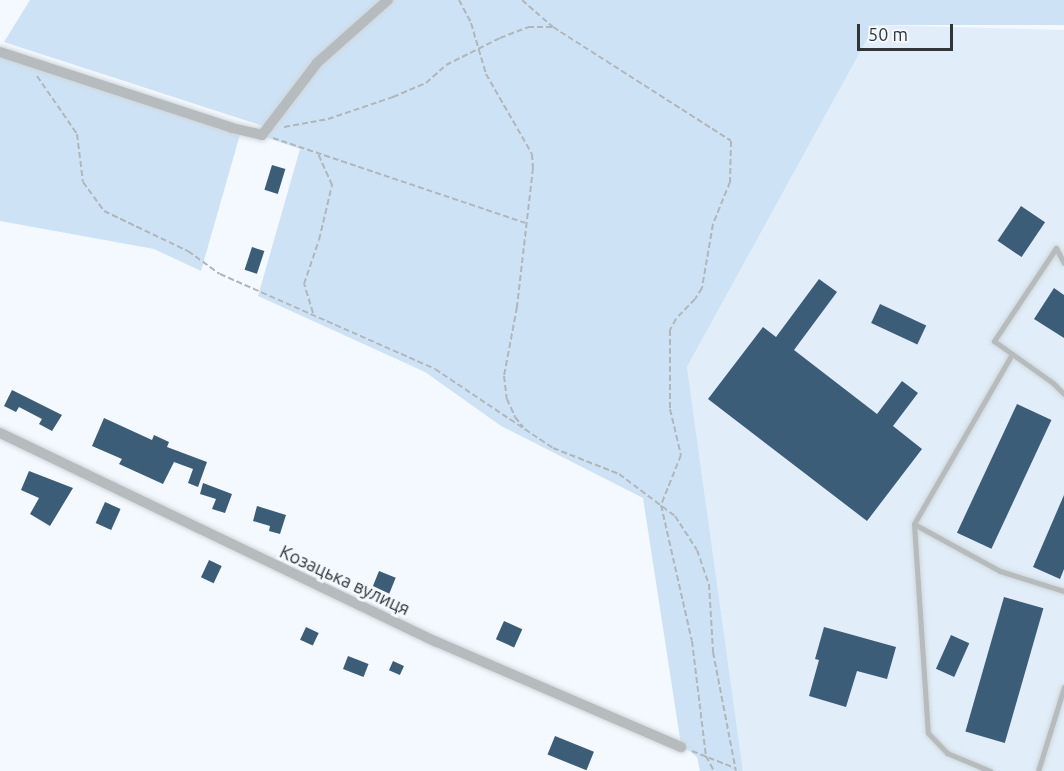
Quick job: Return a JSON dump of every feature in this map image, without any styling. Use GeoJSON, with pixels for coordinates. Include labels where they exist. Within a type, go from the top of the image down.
{"type":"FeatureCollection","features":[{"type":"Feature","properties":{"kind":"street"},"geometry":{"type":"LineString","coordinates":[[0,52],[262,135],[317,63],[388,0]]}},
{"type":"Feature","properties":{"kind":"street","name":"Козацька вулиця"},"geometry":{"type":"LineString","coordinates":[[0,433],[437,642],[681,747]]}},
{"type":"Feature","properties":{"kind":"lane"},"geometry":{"type":"LineString","coordinates":[[1064,263],[1056,248],[994,341],[1064,394]]}},
{"type":"Feature","properties":{"kind":"lane"},"geometry":{"type":"LineString","coordinates":[[990,771],[947,753],[928,733],[914,524],[1012,354]]}},
{"type":"Feature","properties":{"kind":"lane"},"geometry":{"type":"LineString","coordinates":[[914,524],[1000,571],[1064,591]]}},
{"type":"Feature","properties":{"kind":"lane"},"geometry":{"type":"LineString","coordinates":[[1038,771],[1064,687]]}},
{"type":"Feature","properties":{"kind":"path"},"geometry":{"type":"LineString","coordinates":[[459,0],[471,23],[496,94],[532,154],[533,168],[517,307],[504,376],[507,399],[514,417],[525,429]]}},
{"type":"Feature","properties":{"kind":"path"},"geometry":{"type":"LineString","coordinates":[[522,0],[553,27],[731,141],[729,182],[713,224],[702,288],[676,319],[670,330],[670,409],[681,455],[661,505],[692,641],[706,756],[714,771]]}},
{"type":"Feature","properties":{"kind":"path"},"geometry":{"type":"LineString","coordinates":[[262,135],[285,127],[328,119],[393,97],[426,83],[446,65],[528,27],[553,27]]}},
{"type":"Feature","properties":{"kind":"path"},"geometry":{"type":"LineString","coordinates":[[27,61],[77,134],[83,182],[104,211],[188,251],[220,274],[435,369],[553,448],[619,474],[675,516],[697,550],[709,584],[713,652],[736,770]]}},
{"type":"Feature","properties":{"kind":"path"},"geometry":{"type":"LineString","coordinates":[[262,135],[525,223]]}},
{"type":"Feature","properties":{"kind":"path"},"geometry":{"type":"LineString","coordinates":[[313,314],[304,284],[320,240],[332,185],[318,153]]}},
{"type":"Feature","properties":{"kind":"path"},"geometry":{"type":"LineString","coordinates":[[681,747],[736,770]]}},
{"type":"Feature","properties":{"kind":"shaded area"},"geometry":{"type":"Polygon","coordinates":[[[30,0],[387,0],[316,62],[266,127],[4,42],[30,0]]]}},
{"type":"Feature","properties":{"kind":"shaded area"},"geometry":{"type":"Polygon","coordinates":[[[390,0],[1064,0],[1064,25],[875,25],[687,367],[743,771],[700,771],[697,757],[681,745],[643,498],[501,426],[425,372],[258,296],[300,149],[262,136],[318,64],[390,0]]]}},
{"type":"Feature","properties":{"kind":"shaded area"},"geometry":{"type":"Polygon","coordinates":[[[875,25],[1064,30],[1064,771],[743,771],[687,367],[875,25]]]}},
{"type":"Feature","properties":{"kind":"shaded area"},"geometry":{"type":"Polygon","coordinates":[[[0,53],[241,131],[201,271],[154,249],[0,221],[0,53]]]}},
{"type":"Feature","properties":{"kind":"building"},"geometry":{"type":"Polygon","coordinates":[[[272,165],[285,169],[278,194],[264,190],[272,165]]]}},
{"type":"Feature","properties":{"kind":"building"},"geometry":{"type":"Polygon","coordinates":[[[1021,206],[1045,222],[1022,257],[998,241],[1021,206]]]}},
{"type":"Feature","properties":{"kind":"building"},"geometry":{"type":"Polygon","coordinates":[[[252,247],[264,251],[257,274],[245,270],[252,247]]]}},
{"type":"Feature","properties":{"kind":"building"},"geometry":{"type":"Polygon","coordinates":[[[819,279],[837,292],[794,350],[877,414],[902,381],[918,393],[893,426],[922,449],[867,521],[708,399],[763,327],[776,337],[819,279]]]}},
{"type":"Feature","properties":{"kind":"building"},"geometry":{"type":"Polygon","coordinates":[[[1054,288],[1064,295],[1064,338],[1034,319],[1054,288]]]}},
{"type":"Feature","properties":{"kind":"building"},"geometry":{"type":"Polygon","coordinates":[[[880,304],[926,326],[917,345],[871,323],[880,304]]]}},
{"type":"Feature","properties":{"kind":"building"},"geometry":{"type":"Polygon","coordinates":[[[12,390],[62,415],[52,431],[39,424],[42,419],[19,407],[16,412],[4,406],[12,390]]]}},
{"type":"Feature","properties":{"kind":"building"},"geometry":{"type":"Polygon","coordinates":[[[1017,404],[1051,420],[991,549],[957,533],[1017,404]]]}},
{"type":"Feature","properties":{"kind":"building"},"geometry":{"type":"Polygon","coordinates":[[[104,418],[152,440],[154,435],[169,442],[167,447],[207,462],[198,487],[188,483],[193,469],[174,462],[163,484],[119,464],[122,459],[92,446],[104,418]]]}},
{"type":"Feature","properties":{"kind":"building"},"geometry":{"type":"Polygon","coordinates":[[[29,471],[73,488],[50,526],[30,514],[39,498],[21,490],[29,471]]]}},
{"type":"Feature","properties":{"kind":"building"},"geometry":{"type":"Polygon","coordinates":[[[203,483],[232,494],[225,513],[212,509],[216,499],[200,494],[203,483]]]}},
{"type":"Feature","properties":{"kind":"building"},"geometry":{"type":"Polygon","coordinates":[[[1064,495],[1064,569],[1060,579],[1033,567],[1064,495]]]}},
{"type":"Feature","properties":{"kind":"building"},"geometry":{"type":"Polygon","coordinates":[[[105,502],[121,509],[111,530],[96,523],[105,502]]]}},
{"type":"Feature","properties":{"kind":"building"},"geometry":{"type":"Polygon","coordinates":[[[257,506],[286,515],[280,534],[269,531],[270,526],[253,521],[257,506]]]}},
{"type":"Feature","properties":{"kind":"building"},"geometry":{"type":"Polygon","coordinates":[[[209,560],[222,566],[214,583],[201,577],[209,560]]]}},
{"type":"Feature","properties":{"kind":"building"},"geometry":{"type":"Polygon","coordinates":[[[379,571],[396,578],[388,597],[371,590],[379,571]]]}},
{"type":"Feature","properties":{"kind":"building"},"geometry":{"type":"Polygon","coordinates":[[[1004,597],[1043,608],[1005,743],[965,732],[1004,597]]]}},
{"type":"Feature","properties":{"kind":"building"},"geometry":{"type":"Polygon","coordinates":[[[504,621],[522,629],[514,647],[496,639],[504,621]]]}},
{"type":"Feature","properties":{"kind":"building"},"geometry":{"type":"Polygon","coordinates":[[[306,627],[319,633],[313,646],[300,640],[306,627]]]}},
{"type":"Feature","properties":{"kind":"building"},"geometry":{"type":"Polygon","coordinates":[[[824,627],[896,647],[887,679],[857,671],[846,707],[809,696],[819,660],[815,659],[824,627]]]}},
{"type":"Feature","properties":{"kind":"building"},"geometry":{"type":"Polygon","coordinates":[[[951,635],[969,643],[954,677],[936,669],[951,635]]]}},
{"type":"Feature","properties":{"kind":"building"},"geometry":{"type":"Polygon","coordinates":[[[348,656],[369,664],[364,677],[343,669],[348,656]]]}},
{"type":"Feature","properties":{"kind":"building"},"geometry":{"type":"Polygon","coordinates":[[[393,661],[404,666],[400,675],[389,670],[393,661]]]}},
{"type":"Feature","properties":{"kind":"building"},"geometry":{"type":"Polygon","coordinates":[[[555,736],[594,752],[586,770],[548,755],[555,736]]]}}]}
